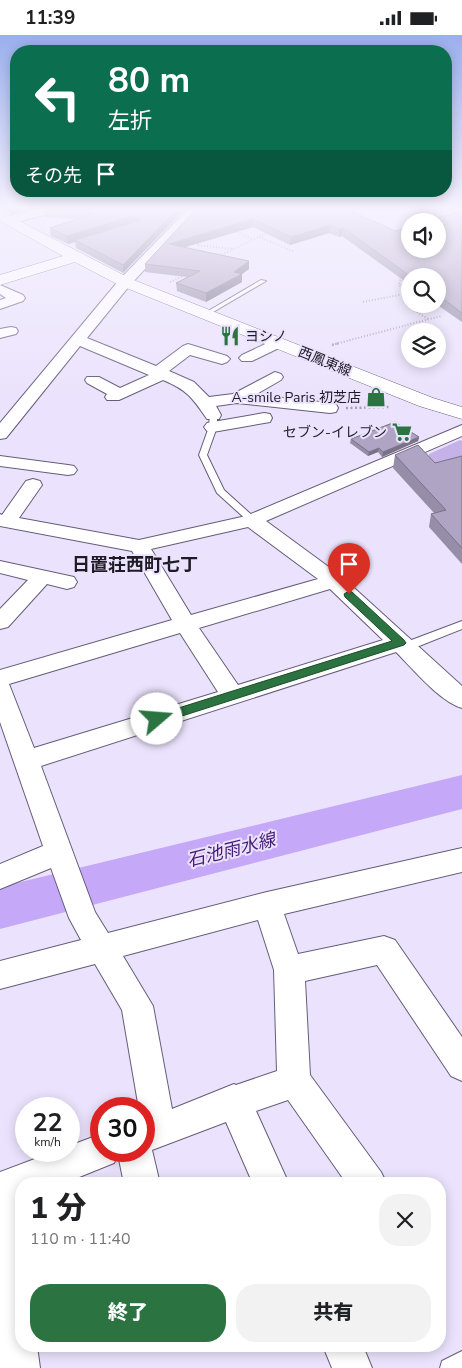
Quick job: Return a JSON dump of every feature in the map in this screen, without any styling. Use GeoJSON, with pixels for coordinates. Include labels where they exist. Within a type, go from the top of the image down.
{"type":"FeatureCollection","features":[{"type":"Feature","properties":{"kind":"main road"},"geometry":{"type":"LineString","coordinates":[[0,280],[23,270]]}},
{"type":"Feature","properties":{"kind":"main road","name":"西鳳東線"},"geometry":{"type":"LineString","coordinates":[[104,270],[125,282],[426,402],[462,413]]}},
{"type":"Feature","properties":{"kind":"street"},"geometry":{"type":"LineString","coordinates":[[0,434],[136,270]]}},
{"type":"Feature","properties":{"kind":"street"},"geometry":{"type":"LineString","coordinates":[[0,289],[18,299],[0,305]]}},
{"type":"Feature","properties":{"kind":"street"},"geometry":{"type":"LineString","coordinates":[[79,340],[188,385],[210,415]]}},
{"type":"Feature","properties":{"kind":"street"},"geometry":{"type":"LineString","coordinates":[[247,358],[278,343]]}},
{"type":"Feature","properties":{"kind":"street"},"geometry":{"type":"LineString","coordinates":[[93,380],[117,396],[160,373],[188,349],[222,359]]}},
{"type":"Feature","properties":{"kind":"street"},"geometry":{"type":"LineString","coordinates":[[210,415],[274,377]]}},
{"type":"Feature","properties":{"kind":"street"},"geometry":{"type":"LineString","coordinates":[[237,399],[330,408]]}},
{"type":"Feature","properties":{"kind":"street"},"geometry":{"type":"LineString","coordinates":[[210,415],[264,418]]}},
{"type":"Feature","properties":{"kind":"street"},"geometry":{"type":"LineString","coordinates":[[34,485],[4,521],[139,546],[252,520],[462,430]]}},
{"type":"Feature","properties":{"kind":"street"},"geometry":{"type":"LineString","coordinates":[[0,461],[68,470]]}},
{"type":"Feature","properties":{"kind":"street"},"geometry":{"type":"LineString","coordinates":[[252,520],[334,581],[436,678],[462,699]]}},
{"type":"Feature","properties":{"kind":"street"},"geometry":{"type":"LineString","coordinates":[[139,546],[185,624],[232,695]]}},
{"type":"Feature","properties":{"kind":"street"},"geometry":{"type":"LineString","coordinates":[[0,567],[67,582]]}},
{"type":"Feature","properties":{"kind":"street"},"geometry":{"type":"LineString","coordinates":[[0,622],[43,577]]}},
{"type":"Feature","properties":{"kind":"street"},"geometry":{"type":"LineString","coordinates":[[0,678],[334,581]]}},
{"type":"Feature","properties":{"kind":"street"},"geometry":{"type":"LineString","coordinates":[[25,761],[232,695],[403,645]]}},
{"type":"Feature","properties":{"kind":"street"},"geometry":{"type":"LineString","coordinates":[[0,688],[83,919],[137,1006],[143,1097]]}},
{"type":"Feature","properties":{"kind":"street"},"geometry":{"type":"LineString","coordinates":[[0,877],[58,852]]}},
{"type":"Feature","properties":{"kind":"street"},"geometry":{"type":"LineString","coordinates":[[0,975],[267,905],[462,861]]}},
{"type":"Feature","properties":{"kind":"street"},"geometry":{"type":"LineString","coordinates":[[267,905],[289,970],[294,1081],[364,1177]]}},
{"type":"Feature","properties":{"kind":"street"},"geometry":{"type":"LineString","coordinates":[[289,970],[384,950],[462,1065]]}},
{"type":"Feature","properties":{"kind":"street"},"geometry":{"type":"LineString","coordinates":[[155,1135],[234,1101],[294,1081]]}},
{"type":"Feature","properties":{"kind":"street"},"geometry":{"type":"LineString","coordinates":[[234,1101],[268,1177]]}},
{"type":"Feature","properties":{"kind":"street"},"geometry":{"type":"LineString","coordinates":[[34,1177],[90,1156]]}},
{"type":"Feature","properties":{"kind":"street"},"geometry":{"type":"LineString","coordinates":[[143,1177],[144,1162]]}},
{"type":"Feature","properties":{"kind":"street"},"geometry":{"type":"LineString","coordinates":[[0,1190],[15,1184]]}},
{"type":"Feature","properties":{"kind":"street"},"geometry":{"type":"LineString","coordinates":[[0,1196],[4,1261],[15,1335]]}},
{"type":"Feature","properties":{"kind":"street"},"geometry":{"type":"LineString","coordinates":[[18,1352],[20,1368]]}},
{"type":"Feature","properties":{"kind":"street"},"geometry":{"type":"LineString","coordinates":[[345,1352],[352,1368]]}},
{"type":"Feature","properties":{"kind":"lane"},"geometry":{"type":"LineString","coordinates":[[206,314],[263,281]]}},
{"type":"Feature","properties":{"kind":"lane"},"geometry":{"type":"LineString","coordinates":[[210,415],[203,455],[220,491],[252,520]]}},
{"type":"Feature","properties":{"kind":"lane"},"geometry":{"type":"LineString","coordinates":[[403,645],[462,625]]}},
{"type":"Feature","properties":{"kind":"lane"},"geometry":{"type":"LineString","coordinates":[[449,1368],[462,1360]]}},
{"type":"Feature","properties":{"kind":"path"},"geometry":{"type":"LineString","coordinates":[[164,285],[190,272]]}},
{"type":"Feature","properties":{"kind":"path"},"geometry":{"type":"LineString","coordinates":[[363,302],[401,295]]}},
{"type":"Feature","properties":{"kind":"path"},"geometry":{"type":"LineString","coordinates":[[419,313],[428,319]]}},
{"type":"Feature","properties":{"kind":"path"},"geometry":{"type":"LineString","coordinates":[[326,347],[441,316]]}},
{"type":"Feature","properties":{"kind":"path"},"geometry":{"type":"LineString","coordinates":[[330,408],[393,407]]}},
{"type":"Feature","properties":{"kind":"shaded area"},"geometry":{"type":"Polygon","coordinates":[[[460,440],[462,441],[462,473],[447,476],[429,458],[429,454],[460,440]]]}},
{"type":"Feature","properties":{"kind":"building"},"geometry":{"type":"Polygon","coordinates":[[[194,270],[236,270],[234,272],[242,274],[206,293],[176,283],[200,271],[194,270]]]}},
{"type":"Feature","properties":{"kind":"building"},"geometry":{"type":"Polygon","coordinates":[[[446,270],[462,270],[462,313],[446,301],[446,270]]]}},
{"type":"Feature","properties":{"kind":"building"},"geometry":{"type":"Polygon","coordinates":[[[395,422],[419,437],[383,452],[379,448],[369,452],[351,439],[395,422]]]}},
{"type":"Feature","properties":{"kind":"building"},"geometry":{"type":"Polygon","coordinates":[[[418,445],[435,463],[462,456],[462,548],[431,514],[446,510],[395,455],[418,445]]]}},
{"type":"Feature","properties":{"kind":"waterway","name":"石池雨水線"},"geometry":{"type":"LineString","coordinates":[[0,908],[462,792]]}},
{"type":"Feature","properties":{"kind":"place","name":"ヨシノ"},"geometry":{"type":"Point","coordinates":[230,336]}},
{"type":"Feature","properties":{"kind":"place","name":"A-smile Paris 初芝店"},"geometry":{"type":"Point","coordinates":[376,397]}},
{"type":"Feature","properties":{"kind":"place","name":"セブン-イレブン"},"geometry":{"type":"Point","coordinates":[402,432]}},
{"type":"Feature","properties":{"kind":"district","name":"日置荘西町七丁"},"geometry":{"type":"Point","coordinates":[135,565]}},
{"type":"Feature","properties":{"kind":"route"},"geometry":{"type":"LineString","coordinates":[[157,719],[400,643],[392,633],[349,594]]}}]}
